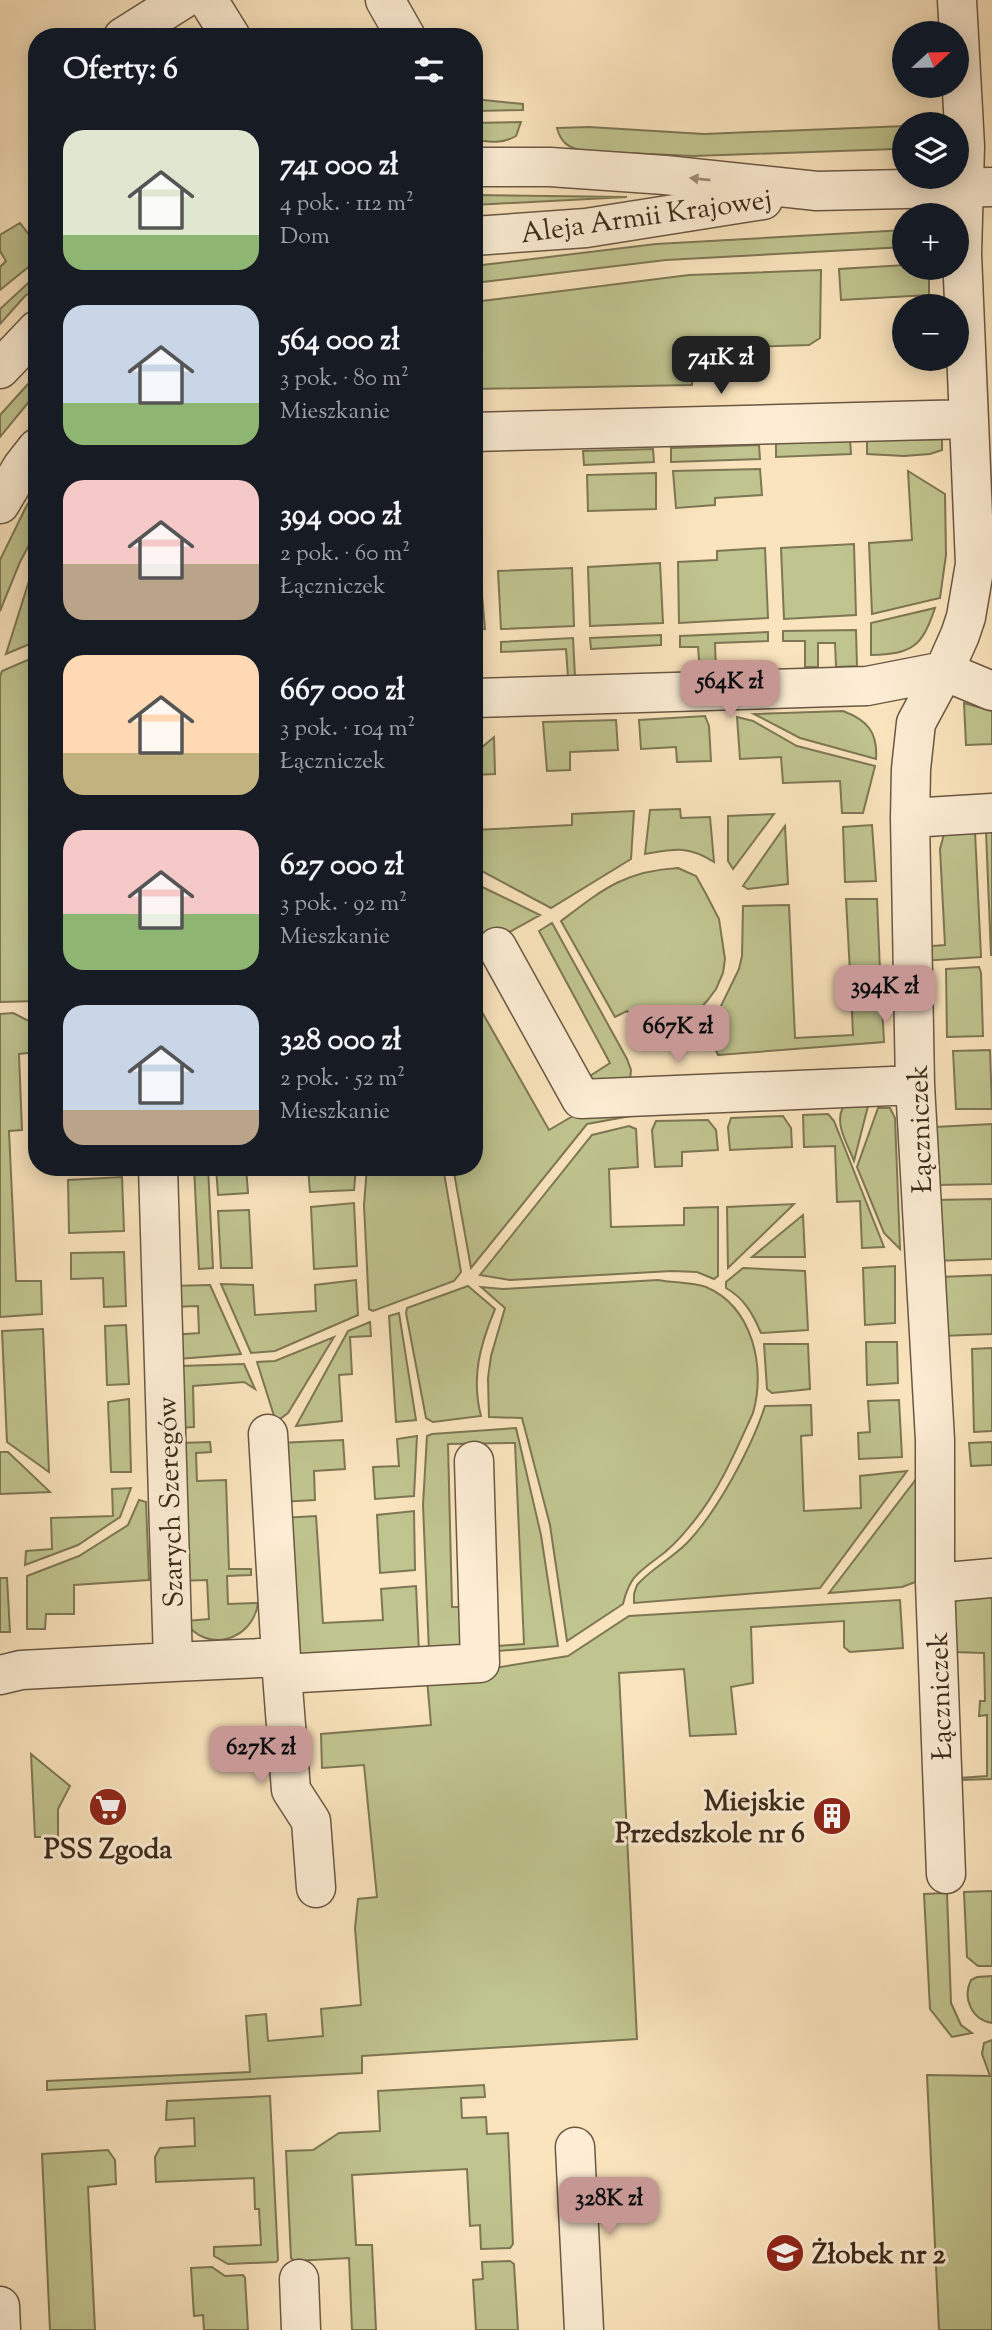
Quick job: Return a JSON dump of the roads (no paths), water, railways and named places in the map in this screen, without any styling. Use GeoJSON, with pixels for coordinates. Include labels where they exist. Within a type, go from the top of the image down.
{"type":"FeatureCollection","features":[{"type":"Feature","properties":{"kind":"street"},"geometry":{"type":"LineString","coordinates":[[137,28],[182,0]]}},
{"type":"Feature","properties":{"kind":"street"},"geometry":{"type":"LineString","coordinates":[[208,0],[225,28]]}},
{"type":"Feature","properties":{"kind":"street"},"geometry":{"type":"LineString","coordinates":[[385,0],[401,28]]}},
{"type":"Feature","properties":{"kind":"street","name":"Łączniczek"},"geometry":{"type":"LineString","coordinates":[[946,1874],[934,1583],[935,1440],[915,1085],[910,818],[916,723],[944,671],[966,618],[975,564],[969,419],[979,348],[962,254],[978,187],[965,146],[957,0]]}},
{"type":"Feature","properties":{"kind":"street","name":"Aleja Armii Krajowej"},"geometry":{"type":"LineString","coordinates":[[483,167],[550,167],[665,175],[817,191],[978,187]]}},
{"type":"Feature","properties":{"kind":"street","name":"Aleja Armii Krajowej"},"geometry":{"type":"LineString","coordinates":[[483,235],[586,228],[817,191]]}},
{"type":"Feature","properties":{"kind":"street"},"geometry":{"type":"LineString","coordinates":[[0,369],[28,339]]}},
{"type":"Feature","properties":{"kind":"street"},"geometry":{"type":"LineString","coordinates":[[483,432],[969,419]]}},
{"type":"Feature","properties":{"kind":"street"},"geometry":{"type":"LineString","coordinates":[[0,504],[28,459]]}},
{"type":"Feature","properties":{"kind":"street"},"geometry":{"type":"LineString","coordinates":[[483,698],[867,686],[944,671],[992,691]]}},
{"type":"Feature","properties":{"kind":"street"},"geometry":{"type":"LineString","coordinates":[[910,818],[992,813]]}},
{"type":"Feature","properties":{"kind":"street"},"geometry":{"type":"LineString","coordinates":[[496,947],[581,1099],[915,1085]]}},
{"type":"Feature","properties":{"kind":"street","name":"Szarych Szeregów"},"geometry":{"type":"LineString","coordinates":[[158,1176],[173,1662]]}},
{"type":"Feature","properties":{"kind":"street"},"geometry":{"type":"LineString","coordinates":[[268,1434],[291,1790],[311,1821],[317,1888]]}},
{"type":"Feature","properties":{"kind":"street"},"geometry":{"type":"LineString","coordinates":[[0,1675],[21,1670],[173,1662],[281,1665],[480,1663],[474,1461]]}},
{"type":"Feature","properties":{"kind":"street"},"geometry":{"type":"LineString","coordinates":[[934,1583],[992,1578]]}},
{"type":"Feature","properties":{"kind":"street"},"geometry":{"type":"LineString","coordinates":[[575,2147],[584,2330]]}},
{"type":"Feature","properties":{"kind":"street"},"geometry":{"type":"LineString","coordinates":[[299,2279],[301,2330]]}},
{"type":"Feature","properties":{"kind":"street"},"geometry":{"type":"LineString","coordinates":[[0,2306],[1,2330]]}},
{"type":"Feature","properties":{"kind":"place","name":"PSS Zgoda"},"geometry":{"type":"Point","coordinates":[108,1807]}},
{"type":"Feature","properties":{"kind":"place","name":"Miejskie Przedszkole nr 6"},"geometry":{"type":"Point","coordinates":[832,1816]}},
{"type":"Feature","properties":{"kind":"place","name":"Żłobek nr 2"},"geometry":{"type":"Point","coordinates":[785,2253]}}]}
